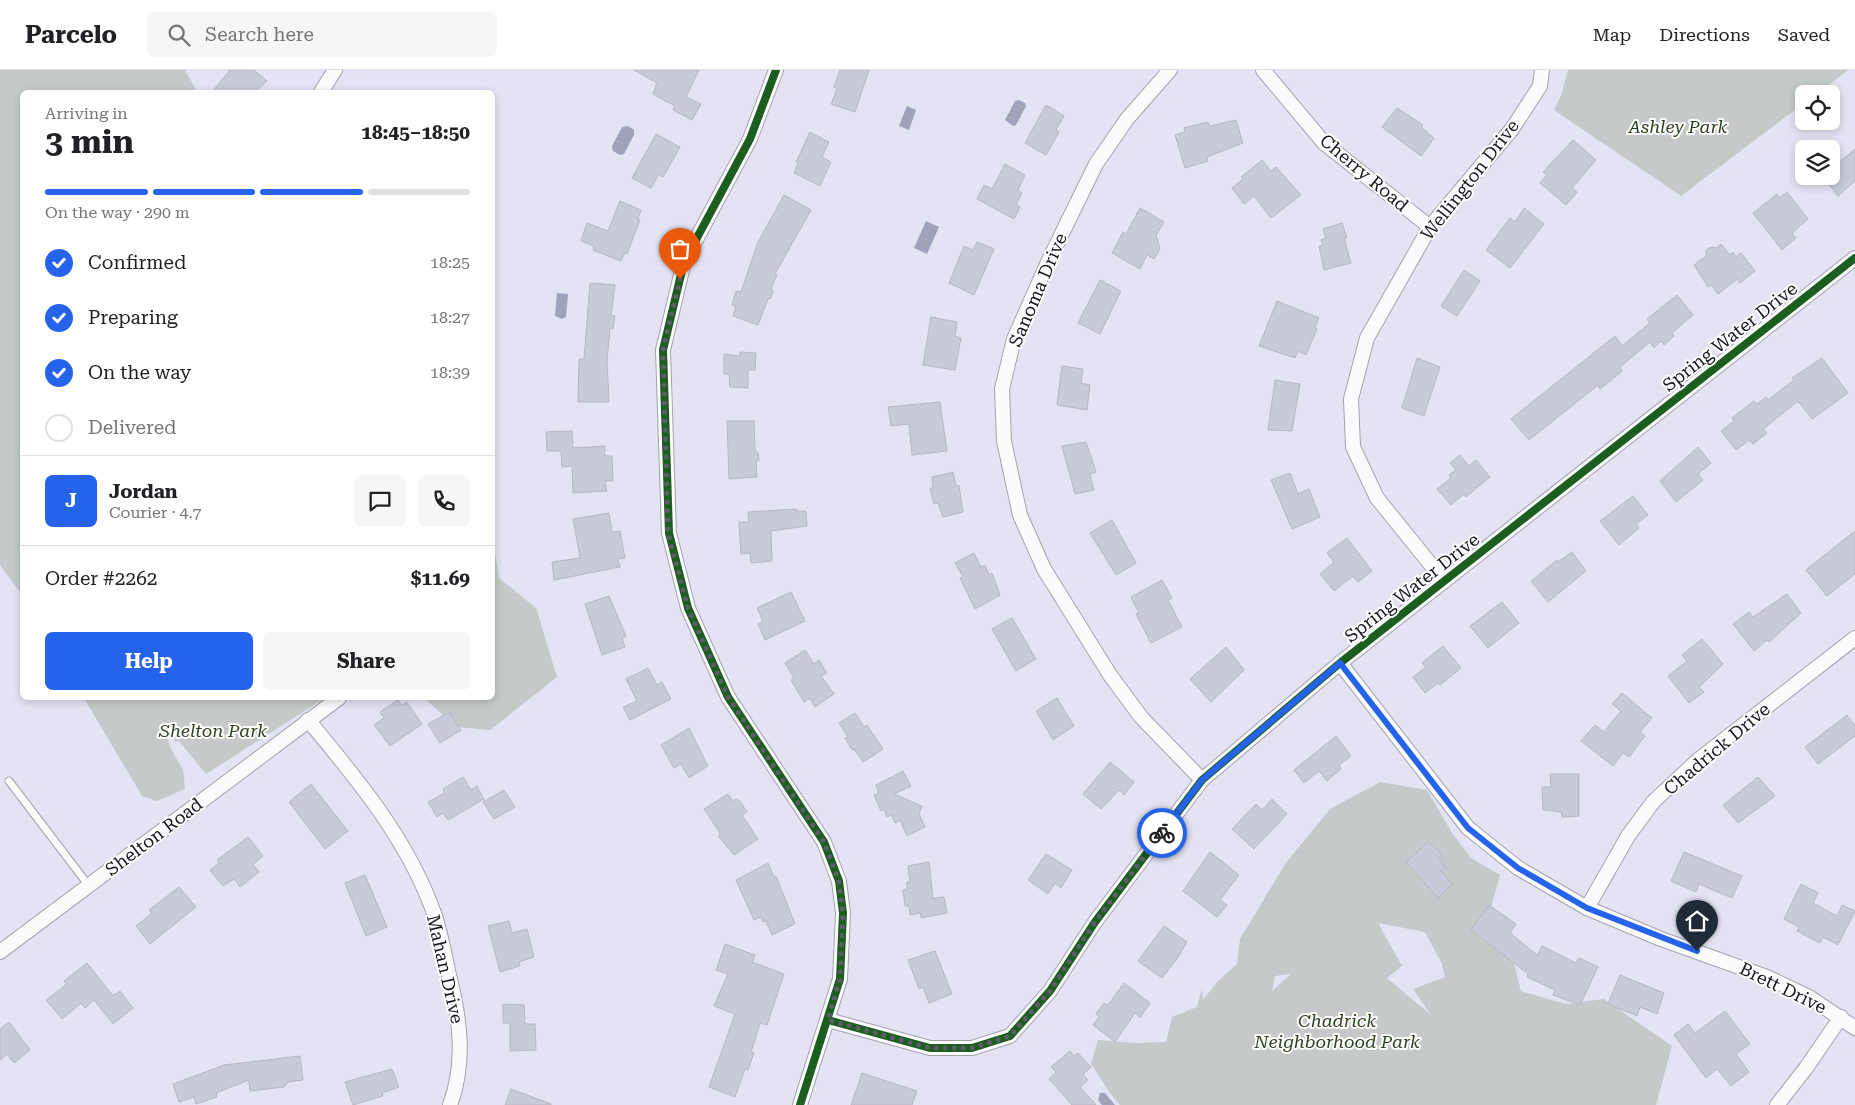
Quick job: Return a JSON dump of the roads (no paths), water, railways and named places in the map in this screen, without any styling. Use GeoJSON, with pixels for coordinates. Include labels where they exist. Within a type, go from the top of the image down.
{"type":"FeatureCollection","features":[{"type":"Feature","properties":{"kind":"street"},"geometry":{"type":"LineString","coordinates":[[322,90],[335,70]]}},
{"type":"Feature","properties":{"kind":"street"},"geometry":{"type":"LineString","coordinates":[[776,70],[750,139],[684,262],[663,350],[668,533],[688,608],[728,697],[824,842],[839,881],[843,913],[840,979],[800,1105]]}},
{"type":"Feature","properties":{"kind":"street","name":"Sanoma Drive"},"geometry":{"type":"LineString","coordinates":[[1170,70],[1127,119],[1096,164],[1048,262],[1014,339],[1002,389],[1004,441],[1020,515],[1044,569],[1110,675],[1141,718],[1202,780]]}},
{"type":"Feature","properties":{"kind":"street","name":"Cherry Road"},"geometry":{"type":"LineString","coordinates":[[1263,70],[1324,143],[1430,227]]}},
{"type":"Feature","properties":{"kind":"street","name":"Wellington Drive"},"geometry":{"type":"LineString","coordinates":[[1444,581],[1377,498],[1353,447],[1351,399],[1367,338],[1430,227],[1512,129],[1540,86],[1542,70]]}},
{"type":"Feature","properties":{"kind":"street","name":"Spring Water Drive"},"geometry":{"type":"LineString","coordinates":[[828,1020],[930,1048],[972,1048],[1010,1036],[1050,991],[1095,922],[1202,780],[1340,663],[1855,258]]}},
{"type":"Feature","properties":{"kind":"street","name":"Chadrick Drive"},"geometry":{"type":"LineString","coordinates":[[1587,908],[1628,836],[1653,802],[1698,760],[1855,638]]}},
{"type":"Feature","properties":{"kind":"street","name":"Brett Drive"},"geometry":{"type":"LineString","coordinates":[[1340,663],[1468,828],[1518,868],[1587,908],[1661,939],[1767,976],[1809,997],[1855,1028]]}},
{"type":"Feature","properties":{"kind":"street","name":"Shelton Road"},"geometry":{"type":"LineString","coordinates":[[0,952],[337,700]]}},
{"type":"Feature","properties":{"kind":"street","name":"Mahan Drive"},"geometry":{"type":"LineString","coordinates":[[308,720],[370,795],[410,860],[435,916],[456,1001],[461,1056],[450,1105]]}},
{"type":"Feature","properties":{"kind":"street"},"geometry":{"type":"LineString","coordinates":[[1777,1105],[1806,1068],[1841,1017]]}},
{"type":"Feature","properties":{"kind":"lane"},"geometry":{"type":"LineString","coordinates":[[9,781],[89,887]]}},
{"type":"Feature","properties":{"kind":"water"},"geometry":{"type":"Polygon","coordinates":[[[1019,100],[1025,103],[1026,106],[1016,125],[1013,126],[1005,120],[1015,101],[1019,100]]]}},
{"type":"Feature","properties":{"kind":"water"},"geometry":{"type":"Polygon","coordinates":[[[907,106],[916,110],[909,130],[899,126],[907,106]]]}},
{"type":"Feature","properties":{"kind":"water"},"geometry":{"type":"Polygon","coordinates":[[[628,126],[634,130],[634,135],[624,154],[620,155],[613,151],[612,146],[622,127],[628,126]]]}},
{"type":"Feature","properties":{"kind":"water"},"geometry":{"type":"Polygon","coordinates":[[[926,221],[939,227],[927,254],[914,248],[926,221]]]}},
{"type":"Feature","properties":{"kind":"water"},"geometry":{"type":"Polygon","coordinates":[[[557,293],[568,294],[566,317],[562,319],[555,316],[557,293]]]}},
{"type":"Feature","properties":{"kind":"water"},"geometry":{"type":"Polygon","coordinates":[[[1100,1093],[1105,1093],[1115,1105],[1102,1105],[1098,1100],[1100,1093]]]}},
{"type":"Feature","properties":{"kind":"park label","name":"Ashley Park"},"geometry":{"type":"Point","coordinates":[1678,127]}},
{"type":"Feature","properties":{"kind":"park label","name":"Shelton Park"},"geometry":{"type":"Point","coordinates":[213,731]}},
{"type":"Feature","properties":{"kind":"park label","name":"Chadrick Neighborhood Park"},"geometry":{"type":"Point","coordinates":[1337,1031]}}]}
